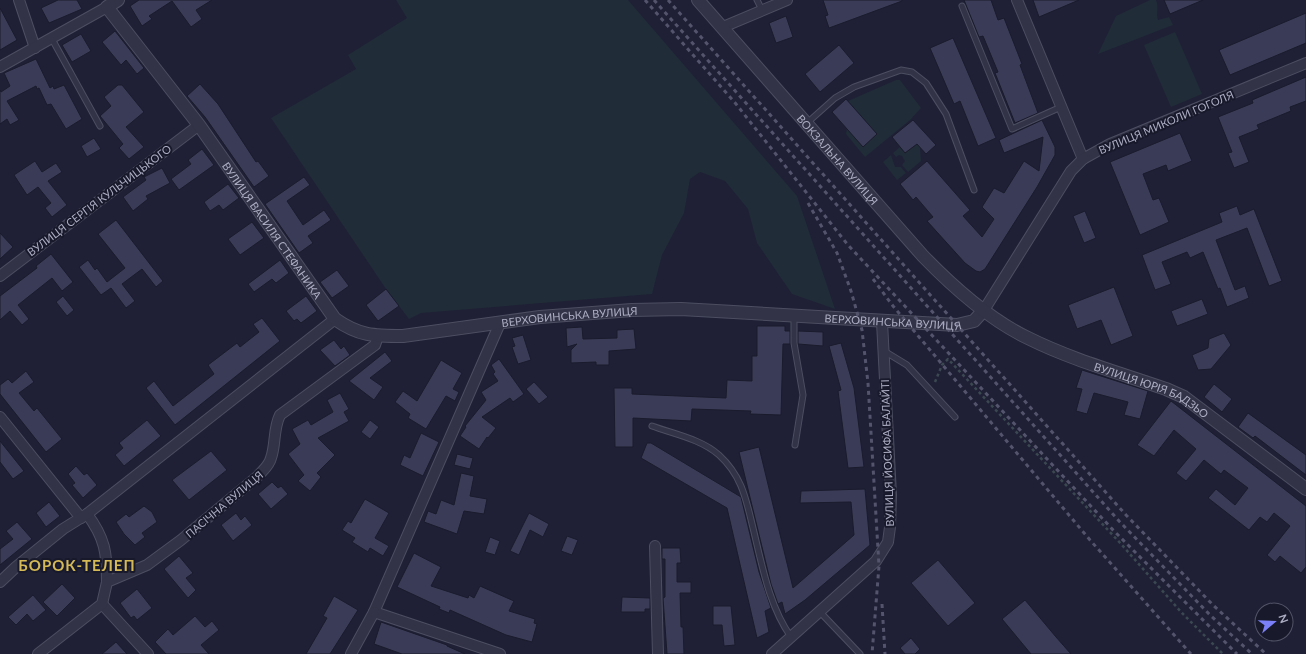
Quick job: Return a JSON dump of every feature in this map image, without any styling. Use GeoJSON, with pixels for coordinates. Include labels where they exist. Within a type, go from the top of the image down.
{"type":"FeatureCollection","features":[{"type":"Feature","properties":{"kind":"street"},"geometry":{"type":"LineString","coordinates":[[19,0],[35,48]]}},
{"type":"Feature","properties":{"kind":"street"},"geometry":{"type":"LineString","coordinates":[[0,67],[118,0]]}},
{"type":"Feature","properties":{"kind":"street","name":"ВОКЗАЛЬНА ВУЛИЦЯ"},"geometry":{"type":"LineString","coordinates":[[698,0],[923,256],[951,285],[984,310]]}},
{"type":"Feature","properties":{"kind":"street"},"geometry":{"type":"LineString","coordinates":[[723,27],[787,0]]}},
{"type":"Feature","properties":{"kind":"street"},"geometry":{"type":"LineString","coordinates":[[1016,0],[1083,159]]}},
{"type":"Feature","properties":{"kind":"street","name":"ВУЛИЦЯ ВАСИЛЯ СТЕФАНИКА"},"geometry":{"type":"LineString","coordinates":[[107,7],[199,125],[335,319],[349,329],[364,334],[378,336],[426,334],[500,323]]}},
{"type":"Feature","properties":{"kind":"street","name":"ВУЛИЦЯ МИКОЛИ ГОГОЛЯ"},"geometry":{"type":"LineString","coordinates":[[984,310],[1062,185],[1083,159],[1110,144],[1306,63]]}},
{"type":"Feature","properties":{"kind":"street","name":"ВУЛИЦЯ СЕРГІЯ КУЛЬЧИЦЬКОГО"},"geometry":{"type":"LineString","coordinates":[[0,276],[199,125]]}},
{"type":"Feature","properties":{"kind":"street","name":"ВЕРХОВИНСЬКА ВУЛИЦЯ"},"geometry":{"type":"LineString","coordinates":[[351,654],[374,612],[500,323],[576,313],[681,309],[882,322],[957,325],[974,321],[984,310]]}},
{"type":"Feature","properties":{"kind":"street","name":"ВУЛИЦЯ ЮРІЯ БАДЗЬО"},"geometry":{"type":"LineString","coordinates":[[984,310],[1027,338],[1051,349],[1166,389],[1184,397],[1306,489]]}},
{"type":"Feature","properties":{"kind":"street"},"geometry":{"type":"LineString","coordinates":[[0,582],[63,529],[84,516],[335,319]]}},
{"type":"Feature","properties":{"kind":"street","name":"ВУЛИЦЯ ЙОСИФА БАЛАЙТІ"},"geometry":{"type":"LineString","coordinates":[[772,654],[876,561],[888,542],[891,495],[882,322]]}},
{"type":"Feature","properties":{"kind":"street","name":"ПАСІЧНА ВУЛИЦЯ"},"geometry":{"type":"LineString","coordinates":[[107,582],[147,565],[181,540],[258,476],[272,458],[276,424],[280,415],[375,345],[378,336]]}},
{"type":"Feature","properties":{"kind":"street"},"geometry":{"type":"LineString","coordinates":[[0,417],[103,539],[107,556],[107,582],[102,604],[38,654]]}},
{"type":"Feature","properties":{"kind":"street"},"geometry":{"type":"LineString","coordinates":[[655,546],[658,654]]}},
{"type":"Feature","properties":{"kind":"street"},"geometry":{"type":"LineString","coordinates":[[102,604],[148,654]]}},
{"type":"Feature","properties":{"kind":"street"},"geometry":{"type":"LineString","coordinates":[[374,612],[500,654]]}},
{"type":"Feature","properties":{"kind":"lane"},"geometry":{"type":"LineString","coordinates":[[757,0],[762,10]]}},
{"type":"Feature","properties":{"kind":"lane"},"geometry":{"type":"LineString","coordinates":[[962,6],[1012,129],[1061,107]]}},
{"type":"Feature","properties":{"kind":"lane"},"geometry":{"type":"LineString","coordinates":[[52,38],[100,126]]}},
{"type":"Feature","properties":{"kind":"lane"},"geometry":{"type":"LineString","coordinates":[[807,123],[835,98],[854,87],[901,70],[912,72],[926,83],[946,114],[974,190]]}},
{"type":"Feature","properties":{"kind":"lane"},"geometry":{"type":"LineString","coordinates":[[794,316],[794,343],[802,395],[796,445]]}},
{"type":"Feature","properties":{"kind":"lane"},"geometry":{"type":"LineString","coordinates":[[884,351],[907,365],[955,417]]}},
{"type":"Feature","properties":{"kind":"lane"},"geometry":{"type":"LineString","coordinates":[[652,426],[702,444],[718,455],[735,473],[745,492],[771,596],[780,621],[791,637]]}},
{"type":"Feature","properties":{"kind":"lane"},"geometry":{"type":"LineString","coordinates":[[819,612],[860,654]]}},
{"type":"Feature","properties":{"kind":"path"},"geometry":{"type":"LineString","coordinates":[[931,391],[942,365],[948,360],[1112,533],[1182,613],[1223,654]]}},
{"type":"Feature","properties":{"kind":"shaded area"},"geometry":{"type":"Polygon","coordinates":[[[396,0],[628,0],[797,196],[835,309],[792,294],[757,243],[748,209],[725,181],[700,172],[690,179],[684,213],[662,255],[652,294],[421,313],[409,319],[386,289],[271,118],[356,69],[348,55],[407,18],[396,0]]]}},
{"type":"Feature","properties":{"kind":"shaded area"},"geometry":{"type":"Polygon","coordinates":[[[1150,0],[1156,0],[1158,20],[1169,17],[1173,25],[1098,54],[1116,16],[1150,0]]]}},
{"type":"Feature","properties":{"kind":"shaded area"},"geometry":{"type":"Polygon","coordinates":[[[1175,32],[1202,94],[1171,107],[1144,45],[1175,32]]]}},
{"type":"Feature","properties":{"kind":"shaded area"},"geometry":{"type":"Polygon","coordinates":[[[896,80],[900,80],[921,108],[910,120],[865,157],[846,134],[847,128],[863,146],[877,134],[848,101],[896,80]]]}},
{"type":"Feature","properties":{"kind":"shaded area"},"geometry":{"type":"Polygon","coordinates":[[[928,140],[920,148],[921,161],[908,172],[902,165],[905,161],[902,156],[899,155],[896,157],[893,153],[900,147],[905,153],[919,143],[928,140]]]}},
{"type":"Feature","properties":{"kind":"shaded area"},"geometry":{"type":"Polygon","coordinates":[[[891,155],[895,167],[901,167],[906,173],[897,180],[883,162],[891,155]]]}},
{"type":"Feature","properties":{"kind":"building"},"geometry":{"type":"Polygon","coordinates":[[[58,0],[77,0],[82,9],[49,23],[41,8],[58,0]]]}},
{"type":"Feature","properties":{"kind":"building"},"geometry":{"type":"Polygon","coordinates":[[[139,0],[212,0],[196,10],[202,19],[191,27],[172,1],[149,16],[152,19],[142,26],[130,6],[139,0]]]}},
{"type":"Feature","properties":{"kind":"building"},"geometry":{"type":"Polygon","coordinates":[[[823,0],[902,1],[829,28],[825,16],[828,15],[823,0]]]}},
{"type":"Feature","properties":{"kind":"building"},"geometry":{"type":"Polygon","coordinates":[[[964,0],[991,0],[998,20],[1004,18],[1022,64],[1020,65],[1038,113],[1015,123],[995,73],[998,72],[983,36],[979,37],[964,0]]]}},
{"type":"Feature","properties":{"kind":"building"},"geometry":{"type":"Polygon","coordinates":[[[1033,0],[1079,0],[1039,17],[1033,0]]]}},
{"type":"Feature","properties":{"kind":"building"},"geometry":{"type":"Polygon","coordinates":[[[1164,0],[1203,0],[1170,14],[1164,0]]]}},
{"type":"Feature","properties":{"kind":"building"},"geometry":{"type":"Polygon","coordinates":[[[0,8],[17,40],[0,50],[0,8]]]}},
{"type":"Feature","properties":{"kind":"building"},"geometry":{"type":"Polygon","coordinates":[[[1306,13],[1306,43],[1230,75],[1219,50],[1306,13]]]}},
{"type":"Feature","properties":{"kind":"building"},"geometry":{"type":"Polygon","coordinates":[[[786,16],[793,37],[776,43],[769,23],[786,16]]]}},
{"type":"Feature","properties":{"kind":"building"},"geometry":{"type":"Polygon","coordinates":[[[115,31],[144,68],[137,74],[126,60],[121,65],[102,42],[115,31]]]}},
{"type":"Feature","properties":{"kind":"building"},"geometry":{"type":"Polygon","coordinates":[[[81,34],[91,51],[72,62],[62,45],[81,34]]]}},
{"type":"Feature","properties":{"kind":"building"},"geometry":{"type":"Polygon","coordinates":[[[953,38],[996,138],[978,146],[960,101],[954,104],[930,48],[953,38]]]}},
{"type":"Feature","properties":{"kind":"building"},"geometry":{"type":"Polygon","coordinates":[[[839,45],[854,63],[820,92],[805,74],[839,45]]]}},
{"type":"Feature","properties":{"kind":"building"},"geometry":{"type":"Polygon","coordinates":[[[36,59],[50,88],[53,86],[54,89],[64,85],[82,119],[66,129],[51,104],[47,105],[39,88],[37,89],[36,86],[7,101],[19,120],[10,125],[7,119],[0,124],[0,90],[1,92],[10,86],[4,73],[36,59]]]}},
{"type":"Feature","properties":{"kind":"building"},"geometry":{"type":"Polygon","coordinates":[[[1306,77],[1306,101],[1290,107],[1291,111],[1257,125],[1259,129],[1239,137],[1249,162],[1234,168],[1228,153],[1232,152],[1218,117],[1253,103],[1252,100],[1306,77]]]}},
{"type":"Feature","properties":{"kind":"building"},"geometry":{"type":"Polygon","coordinates":[[[200,84],[218,104],[256,162],[258,161],[269,176],[254,187],[205,117],[187,96],[200,84]]]}},
{"type":"Feature","properties":{"kind":"building"},"geometry":{"type":"Polygon","coordinates":[[[118,85],[122,85],[144,112],[126,127],[144,147],[129,159],[119,148],[123,144],[100,116],[111,106],[104,97],[118,85]]]}},
{"type":"Feature","properties":{"kind":"building"},"geometry":{"type":"Polygon","coordinates":[[[846,99],[877,134],[863,147],[832,112],[846,99]]]}},
{"type":"Feature","properties":{"kind":"building"},"geometry":{"type":"Polygon","coordinates":[[[913,120],[936,145],[926,154],[917,144],[905,153],[892,137],[913,120]]]}},
{"type":"Feature","properties":{"kind":"building"},"geometry":{"type":"Polygon","coordinates":[[[1042,120],[1055,147],[1055,155],[1037,187],[985,269],[980,272],[976,271],[965,263],[927,221],[933,217],[916,197],[913,200],[900,184],[927,161],[970,210],[963,216],[982,237],[994,219],[982,207],[994,188],[1004,193],[1024,161],[1039,171],[1043,137],[1004,153],[999,140],[1042,120]]]}},
{"type":"Feature","properties":{"kind":"building"},"geometry":{"type":"Polygon","coordinates":[[[1180,133],[1192,161],[1168,171],[1166,165],[1143,174],[1153,200],[1159,198],[1169,222],[1140,235],[1110,162],[1180,133]]]}},
{"type":"Feature","properties":{"kind":"building"},"geometry":{"type":"Polygon","coordinates":[[[94,138],[101,149],[87,157],[81,146],[94,138]]]}},
{"type":"Feature","properties":{"kind":"building"},"geometry":{"type":"Polygon","coordinates":[[[202,149],[214,165],[179,190],[171,179],[191,164],[188,160],[202,149]]]}},
{"type":"Feature","properties":{"kind":"building"},"geometry":{"type":"Polygon","coordinates":[[[35,161],[42,172],[56,163],[62,172],[48,181],[67,205],[52,217],[45,208],[51,203],[38,187],[27,195],[14,175],[35,161]]]}},
{"type":"Feature","properties":{"kind":"building"},"geometry":{"type":"Polygon","coordinates":[[[162,168],[170,183],[146,196],[148,199],[133,211],[123,197],[146,180],[144,177],[162,168]]]}},
{"type":"Feature","properties":{"kind":"building"},"geometry":{"type":"Polygon","coordinates":[[[304,177],[310,185],[287,201],[303,225],[324,210],[331,220],[308,236],[313,243],[299,253],[265,204],[304,177]]]}},
{"type":"Feature","properties":{"kind":"building"},"geometry":{"type":"Polygon","coordinates":[[[228,184],[239,198],[223,210],[219,205],[210,211],[204,202],[228,184]]]}},
{"type":"Feature","properties":{"kind":"building"},"geometry":{"type":"Polygon","coordinates":[[[1237,206],[1240,215],[1254,209],[1282,281],[1269,286],[1247,228],[1216,240],[1235,290],[1245,286],[1249,298],[1227,307],[1203,252],[1190,258],[1187,252],[1162,262],[1171,284],[1155,290],[1142,255],[1222,222],[1219,213],[1237,206]]]}},
{"type":"Feature","properties":{"kind":"building"},"geometry":{"type":"Polygon","coordinates":[[[1085,211],[1096,238],[1084,243],[1073,216],[1085,211]]]}},
{"type":"Feature","properties":{"kind":"building"},"geometry":{"type":"Polygon","coordinates":[[[116,220],[163,281],[156,287],[142,269],[122,284],[135,301],[126,308],[111,288],[101,295],[79,267],[88,260],[95,270],[97,268],[107,282],[125,268],[98,234],[116,220]]]}},
{"type":"Feature","properties":{"kind":"building"},"geometry":{"type":"Polygon","coordinates":[[[252,222],[264,238],[240,255],[228,239],[252,222]]]}},
{"type":"Feature","properties":{"kind":"building"},"geometry":{"type":"Polygon","coordinates":[[[0,233],[13,247],[0,259],[0,233]]]}},
{"type":"Feature","properties":{"kind":"building"},"geometry":{"type":"Polygon","coordinates":[[[51,254],[73,282],[62,291],[52,278],[18,305],[29,319],[22,325],[10,311],[0,320],[0,296],[37,268],[36,266],[51,254]]]}},
{"type":"Feature","properties":{"kind":"building"},"geometry":{"type":"Polygon","coordinates":[[[280,260],[289,273],[276,283],[272,279],[254,292],[248,284],[280,260]]]}},
{"type":"Feature","properties":{"kind":"building"},"geometry":{"type":"Polygon","coordinates":[[[337,270],[349,286],[332,298],[320,282],[337,270]]]}},
{"type":"Feature","properties":{"kind":"building"},"geometry":{"type":"Polygon","coordinates":[[[1114,287],[1133,336],[1111,345],[1101,320],[1077,329],[1068,305],[1114,287]]]}},
{"type":"Feature","properties":{"kind":"building"},"geometry":{"type":"Polygon","coordinates":[[[386,289],[399,306],[378,321],[366,305],[386,289]]]}},
{"type":"Feature","properties":{"kind":"building"},"geometry":{"type":"Polygon","coordinates":[[[63,296],[74,310],[67,316],[56,302],[63,296]]]}},
{"type":"Feature","properties":{"kind":"building"},"geometry":{"type":"Polygon","coordinates":[[[306,296],[317,311],[301,323],[297,319],[294,321],[286,311],[306,296]]]}},
{"type":"Feature","properties":{"kind":"building"},"geometry":{"type":"Polygon","coordinates":[[[1202,299],[1208,314],[1177,326],[1171,311],[1202,299]]]}},
{"type":"Feature","properties":{"kind":"building"},"geometry":{"type":"Polygon","coordinates":[[[262,318],[280,341],[175,425],[146,388],[154,381],[173,406],[214,374],[208,365],[237,343],[240,347],[259,332],[253,324],[262,318]]]}},
{"type":"Feature","properties":{"kind":"building"},"geometry":{"type":"Polygon","coordinates":[[[757,326],[785,326],[785,331],[790,331],[790,344],[783,344],[781,415],[750,414],[751,411],[692,409],[691,421],[633,418],[633,447],[615,447],[614,388],[632,388],[632,394],[726,398],[727,380],[752,381],[752,356],[757,356],[757,326]]]}},
{"type":"Feature","properties":{"kind":"building"},"geometry":{"type":"Polygon","coordinates":[[[582,327],[583,339],[617,338],[617,330],[634,329],[636,349],[609,351],[609,365],[596,365],[596,362],[571,363],[571,350],[577,344],[567,347],[566,328],[582,327]]]}},
{"type":"Feature","properties":{"kind":"building"},"geometry":{"type":"Polygon","coordinates":[[[798,331],[823,332],[823,346],[798,344],[798,331]]]}},
{"type":"Feature","properties":{"kind":"building"},"geometry":{"type":"Polygon","coordinates":[[[1224,333],[1231,345],[1211,369],[1198,370],[1192,355],[1208,348],[1209,339],[1224,333]]]}},
{"type":"Feature","properties":{"kind":"building"},"geometry":{"type":"Polygon","coordinates":[[[523,335],[531,360],[518,364],[512,347],[515,346],[512,338],[523,335]]]}},
{"type":"Feature","properties":{"kind":"building"},"geometry":{"type":"Polygon","coordinates":[[[334,340],[341,349],[344,346],[350,355],[335,366],[320,350],[334,340]]]}},
{"type":"Feature","properties":{"kind":"building"},"geometry":{"type":"Polygon","coordinates":[[[841,343],[854,388],[864,467],[848,468],[838,391],[841,390],[829,346],[841,343]]]}},
{"type":"Feature","properties":{"kind":"building"},"geometry":{"type":"Polygon","coordinates":[[[385,352],[392,361],[370,378],[383,387],[374,400],[349,381],[385,352]]]}},
{"type":"Feature","properties":{"kind":"building"},"geometry":{"type":"Polygon","coordinates":[[[499,359],[524,394],[513,402],[510,398],[482,417],[496,428],[488,438],[487,437],[479,449],[460,436],[466,427],[465,426],[486,400],[481,392],[498,381],[493,374],[495,372],[491,365],[499,359]]]}},
{"type":"Feature","properties":{"kind":"building"},"geometry":{"type":"Polygon","coordinates":[[[441,360],[462,373],[453,389],[459,392],[455,401],[446,396],[426,429],[408,418],[410,414],[395,402],[403,391],[417,401],[441,360]]]}},
{"type":"Feature","properties":{"kind":"building"},"geometry":{"type":"Polygon","coordinates":[[[1082,370],[1148,391],[1140,419],[1124,415],[1128,402],[1094,393],[1087,414],[1076,411],[1082,389],[1076,388],[1082,370]]]}},
{"type":"Feature","properties":{"kind":"building"},"geometry":{"type":"Polygon","coordinates":[[[26,371],[34,382],[19,393],[34,411],[37,408],[62,439],[46,452],[0,394],[0,385],[8,379],[12,383],[26,371]]]}},
{"type":"Feature","properties":{"kind":"building"},"geometry":{"type":"Polygon","coordinates":[[[534,382],[548,397],[539,404],[526,389],[534,382]]]}},
{"type":"Feature","properties":{"kind":"building"},"geometry":{"type":"Polygon","coordinates":[[[1214,384],[1232,399],[1222,412],[1204,397],[1214,384]]]}},
{"type":"Feature","properties":{"kind":"building"},"geometry":{"type":"Polygon","coordinates":[[[340,393],[349,409],[344,412],[349,421],[318,438],[335,455],[317,473],[321,477],[310,491],[298,481],[304,475],[288,454],[300,444],[292,429],[308,420],[311,425],[333,412],[327,400],[340,393]]]}},
{"type":"Feature","properties":{"kind":"building"},"geometry":{"type":"Polygon","coordinates":[[[1171,401],[1306,506],[1306,567],[1301,573],[1280,556],[1275,562],[1267,555],[1290,526],[1274,513],[1267,522],[1260,517],[1249,530],[1208,498],[1216,489],[1235,505],[1248,488],[1224,470],[1221,474],[1204,460],[1186,481],[1176,473],[1196,449],[1174,430],[1154,456],[1137,445],[1171,401]]]}},
{"type":"Feature","properties":{"kind":"building"},"geometry":{"type":"Polygon","coordinates":[[[1248,413],[1306,455],[1306,475],[1255,436],[1253,438],[1238,427],[1248,413]]]}},
{"type":"Feature","properties":{"kind":"building"},"geometry":{"type":"Polygon","coordinates":[[[147,420],[161,436],[124,466],[115,455],[123,448],[119,443],[147,420]]]}},
{"type":"Feature","properties":{"kind":"building"},"geometry":{"type":"Polygon","coordinates":[[[370,420],[379,427],[370,439],[361,432],[370,420]]]}},
{"type":"Feature","properties":{"kind":"building"},"geometry":{"type":"Polygon","coordinates":[[[421,433],[439,442],[423,476],[400,465],[404,455],[410,458],[421,433]]]}},
{"type":"Feature","properties":{"kind":"building"},"geometry":{"type":"Polygon","coordinates":[[[0,441],[24,471],[13,479],[0,462],[0,441]]]}},
{"type":"Feature","properties":{"kind":"building"},"geometry":{"type":"Polygon","coordinates":[[[647,443],[651,443],[741,497],[759,572],[771,608],[765,611],[769,632],[757,638],[727,508],[641,458],[647,443]]]}},
{"type":"Feature","properties":{"kind":"building"},"geometry":{"type":"Polygon","coordinates":[[[759,447],[793,588],[854,535],[851,502],[800,503],[801,491],[865,489],[870,545],[805,600],[785,614],[782,602],[778,604],[771,584],[739,452],[759,447]]]}},
{"type":"Feature","properties":{"kind":"building"},"geometry":{"type":"Polygon","coordinates":[[[211,451],[227,470],[189,500],[172,480],[211,451]]]}},
{"type":"Feature","properties":{"kind":"building"},"geometry":{"type":"Polygon","coordinates":[[[457,454],[473,458],[470,469],[454,465],[457,454]]]}},
{"type":"Feature","properties":{"kind":"building"},"geometry":{"type":"Polygon","coordinates":[[[76,466],[84,475],[87,473],[97,485],[83,498],[72,485],[75,483],[68,474],[76,466]]]}},
{"type":"Feature","properties":{"kind":"building"},"geometry":{"type":"Polygon","coordinates":[[[461,473],[474,476],[470,496],[487,499],[484,514],[464,511],[457,534],[424,522],[428,511],[436,514],[441,500],[454,505],[461,473]]]}},
{"type":"Feature","properties":{"kind":"building"},"geometry":{"type":"Polygon","coordinates":[[[272,482],[278,488],[281,486],[288,494],[271,509],[258,494],[272,482]]]}},
{"type":"Feature","properties":{"kind":"building"},"geometry":{"type":"Polygon","coordinates":[[[365,499],[389,513],[375,538],[389,546],[383,556],[370,548],[368,552],[352,542],[355,538],[342,530],[348,521],[351,523],[365,499]]]}},
{"type":"Feature","properties":{"kind":"building"},"geometry":{"type":"Polygon","coordinates":[[[49,502],[60,516],[46,527],[36,513],[49,502]]]}},
{"type":"Feature","properties":{"kind":"building"},"geometry":{"type":"Polygon","coordinates":[[[144,506],[152,512],[157,522],[142,533],[145,537],[135,545],[124,534],[116,522],[126,514],[129,517],[144,506]]]}},
{"type":"Feature","properties":{"kind":"building"},"geometry":{"type":"Polygon","coordinates":[[[236,513],[241,520],[245,516],[252,525],[233,541],[221,525],[236,513]]]}},
{"type":"Feature","properties":{"kind":"building"},"geometry":{"type":"Polygon","coordinates":[[[529,513],[549,524],[543,537],[530,530],[519,555],[510,551],[529,513]]]}},
{"type":"Feature","properties":{"kind":"building"},"geometry":{"type":"Polygon","coordinates":[[[17,522],[32,539],[0,565],[0,549],[13,539],[6,531],[17,522]]]}},
{"type":"Feature","properties":{"kind":"building"},"geometry":{"type":"Polygon","coordinates":[[[567,536],[578,540],[572,555],[561,551],[567,536]]]}},
{"type":"Feature","properties":{"kind":"building"},"geometry":{"type":"Polygon","coordinates":[[[490,537],[500,541],[495,555],[485,552],[490,537]]]}},
{"type":"Feature","properties":{"kind":"building"},"geometry":{"type":"Polygon","coordinates":[[[662,548],[680,548],[681,563],[677,563],[677,582],[691,582],[691,593],[680,593],[681,627],[683,627],[684,654],[667,654],[663,598],[665,597],[665,559],[662,559],[662,548]]]}},
{"type":"Feature","properties":{"kind":"building"},"geometry":{"type":"Polygon","coordinates":[[[414,553],[441,567],[431,586],[468,598],[469,595],[474,598],[480,586],[514,601],[509,611],[535,619],[534,623],[537,624],[532,642],[506,635],[450,610],[449,613],[439,609],[440,607],[397,587],[414,553]]]}},
{"type":"Feature","properties":{"kind":"building"},"geometry":{"type":"Polygon","coordinates":[[[179,556],[193,573],[186,578],[196,590],[188,598],[164,569],[179,556]]]}},
{"type":"Feature","properties":{"kind":"building"},"geometry":{"type":"Polygon","coordinates":[[[938,560],[975,603],[948,626],[911,583],[938,560]]]}},
{"type":"Feature","properties":{"kind":"building"},"geometry":{"type":"Polygon","coordinates":[[[62,584],[75,598],[57,616],[43,602],[62,584]]]}},
{"type":"Feature","properties":{"kind":"building"},"geometry":{"type":"Polygon","coordinates":[[[137,589],[152,608],[137,620],[134,616],[131,618],[120,603],[137,589]]]}},
{"type":"Feature","properties":{"kind":"building"},"geometry":{"type":"Polygon","coordinates":[[[33,595],[46,610],[33,621],[27,614],[16,625],[8,617],[33,595]]]}},
{"type":"Feature","properties":{"kind":"building"},"geometry":{"type":"Polygon","coordinates":[[[334,596],[358,610],[330,654],[306,654],[327,618],[323,616],[334,596]]]}},
{"type":"Feature","properties":{"kind":"building"},"geometry":{"type":"Polygon","coordinates":[[[622,597],[650,598],[650,609],[645,609],[645,612],[621,612],[622,597]]]}},
{"type":"Feature","properties":{"kind":"building"},"geometry":{"type":"Polygon","coordinates":[[[1025,600],[1071,654],[1031,654],[1002,619],[1025,600]]]}},
{"type":"Feature","properties":{"kind":"building"},"geometry":{"type":"Polygon","coordinates":[[[713,606],[731,606],[735,645],[724,646],[722,625],[713,625],[713,606]]]}},
{"type":"Feature","properties":{"kind":"building"},"geometry":{"type":"Polygon","coordinates":[[[195,616],[205,627],[212,621],[219,630],[201,645],[209,654],[166,654],[155,642],[168,629],[173,635],[195,616]]]}},
{"type":"Feature","properties":{"kind":"building"},"geometry":{"type":"Polygon","coordinates":[[[381,622],[447,645],[465,654],[402,654],[374,644],[381,622]]]}},
{"type":"Feature","properties":{"kind":"building"},"geometry":{"type":"Polygon","coordinates":[[[911,638],[920,649],[915,654],[905,654],[900,648],[911,638]]]}},
{"type":"Feature","properties":{"kind":"building"},"geometry":{"type":"Polygon","coordinates":[[[116,642],[127,654],[102,654],[116,642]]]}},
{"type":"Feature","properties":{"kind":"railway"},"geometry":{"type":"LineString","coordinates":[[645,0],[736,104],[848,245],[1114,531],[1237,654]]}},
{"type":"Feature","properties":{"kind":"railway"},"geometry":{"type":"LineString","coordinates":[[654,0],[1119,521],[1210,615],[1252,654]]}},
{"type":"Feature","properties":{"kind":"railway"},"geometry":{"type":"LineString","coordinates":[[668,0],[1126,515],[1213,605],[1266,654]]}},
{"type":"Feature","properties":{"kind":"railway"},"geometry":{"type":"LineString","coordinates":[[808,203],[837,253],[851,291],[862,330],[868,383],[879,566],[872,654]]}},
{"type":"Feature","properties":{"kind":"railway"},"geometry":{"type":"LineString","coordinates":[[873,279],[893,306],[1090,540],[1191,654]]}},
{"type":"Feature","properties":{"kind":"railway"},"geometry":{"type":"LineString","coordinates":[[882,604],[885,654]]}},
{"type":"Feature","properties":{"kind":"district","name":"БОРОК-ТЕЛЕП"},"geometry":{"type":"Point","coordinates":[77,565]}}]}
